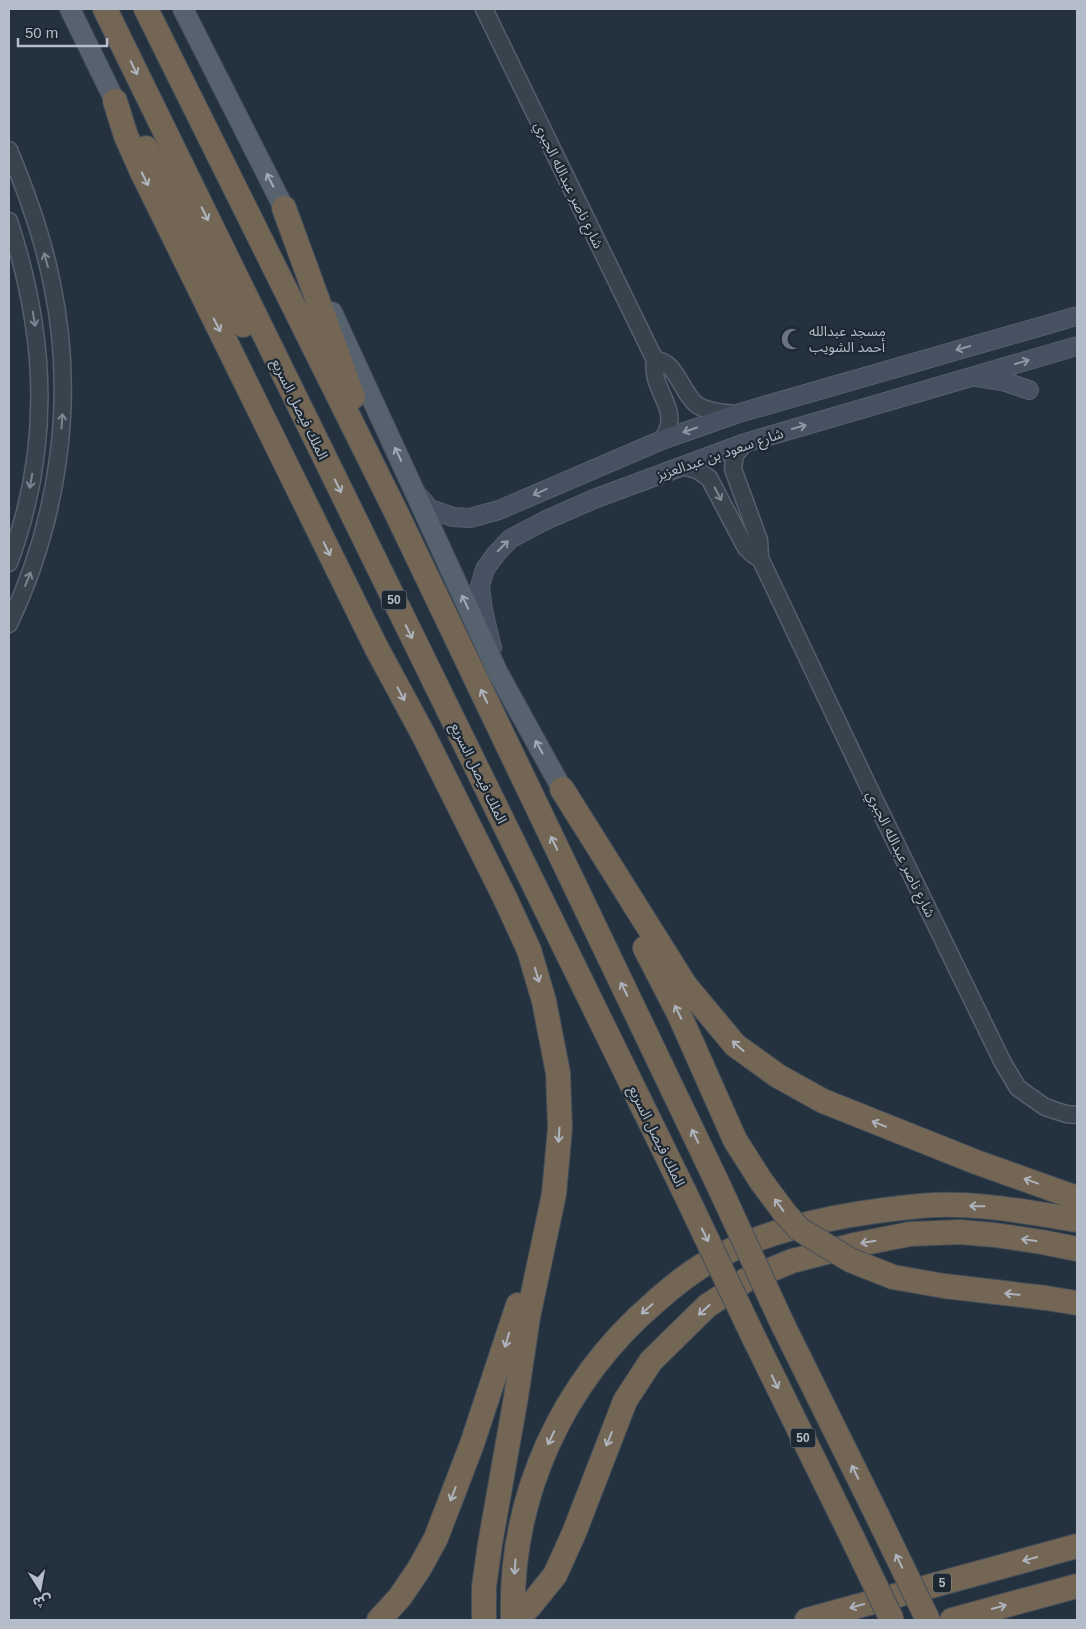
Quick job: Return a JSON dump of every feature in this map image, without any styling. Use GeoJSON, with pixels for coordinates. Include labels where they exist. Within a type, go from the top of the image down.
{"type":"FeatureCollection","features":[{"type":"Feature","properties":{"kind":"highway","name":"الملك فيصل السريع"},"geometry":{"type":"LineString","coordinates":[[105,9],[892,1620]]}},
{"type":"Feature","properties":{"kind":"highway","name":"50"},"geometry":{"type":"LineString","coordinates":[[146,9],[393,506],[716,1180],[783,1325],[928,1620]]}},
{"type":"Feature","properties":{"kind":"highway"},"geometry":{"type":"LineString","coordinates":[[115,101],[155,163],[290,409],[321,452]]}},
{"type":"Feature","properties":{"kind":"highway"},"geometry":{"type":"LineString","coordinates":[[115,101],[126,136],[141,170],[376,647],[474,834],[529,950],[544,1001],[558,1073],[560,1128],[554,1194],[528,1317],[490,1544],[484,1587],[484,1620]]}},
{"type":"Feature","properties":{"kind":"highway"},"geometry":{"type":"LineString","coordinates":[[284,208],[393,506]]}},
{"type":"Feature","properties":{"kind":"highway"},"geometry":{"type":"LineString","coordinates":[[562,789],[679,1014],[735,1140],[761,1181],[799,1229],[850,1260],[893,1277],[944,1286],[1077,1303]]}},
{"type":"Feature","properties":{"kind":"highway"},"geometry":{"type":"LineString","coordinates":[[562,789],[685,985],[735,1045],[778,1076],[823,1101],[976,1162],[1077,1198]]}},
{"type":"Feature","properties":{"kind":"highway"},"geometry":{"type":"LineString","coordinates":[[379,1620],[400,1597],[419,1569],[436,1538],[478,1427],[554,1194]]}},
{"type":"Feature","properties":{"kind":"highway"},"geometry":{"type":"LineString","coordinates":[[515,1620],[513,1599],[522,1519],[550,1440],[571,1398],[603,1355],[636,1318],[676,1284],[720,1255],[765,1237],[815,1223],[863,1214],[922,1206],[984,1206],[1077,1220]]}},
{"type":"Feature","properties":{"kind":"highway"},"geometry":{"type":"LineString","coordinates":[[515,1620],[530,1606],[555,1575],[574,1533],[625,1401],[651,1361],[707,1306],[746,1280],[792,1261],[854,1245],[910,1234],[960,1232],[995,1235],[1077,1249]]}},
{"type":"Feature","properties":{"kind":"highway","name":"5"},"geometry":{"type":"LineString","coordinates":[[807,1620],[1077,1546]]}},
{"type":"Feature","properties":{"kind":"highway"},"geometry":{"type":"LineString","coordinates":[[952,1620],[1077,1586]]}},
{"type":"Feature","properties":{"kind":"main road"},"geometry":{"type":"LineString","coordinates":[[70,9],[115,101]]}},
{"type":"Feature","properties":{"kind":"main road"},"geometry":{"type":"LineString","coordinates":[[182,9],[284,208],[498,673],[562,789]]}},
{"type":"Feature","properties":{"kind":"main road"},"geometry":{"type":"LineString","coordinates":[[415,492],[430,509],[452,517],[470,518],[499,510],[662,440],[736,414],[1077,316]]}},
{"type":"Feature","properties":{"kind":"main road"},"geometry":{"type":"LineString","coordinates":[[1070,348],[1066,344],[1077,335]]}},
{"type":"Feature","properties":{"kind":"main road","name":"شارع سعود بن عبدالعزيز"},"geometry":{"type":"LineString","coordinates":[[498,673],[480,586],[485,568],[510,539],[546,520],[594,500],[744,443],[1070,348]]}},
{"type":"Feature","properties":{"kind":"main road"},"geometry":{"type":"LineString","coordinates":[[970,377],[1006,382],[1029,390]]}},
{"type":"Feature","properties":{"kind":"main road"},"geometry":{"type":"LineString","coordinates":[[584,473],[579,482],[580,487],[585,496],[594,500]]}},
{"type":"Feature","properties":{"kind":"street","name":"شارع ناصر عبدالله الجبري"},"geometry":{"type":"LineString","coordinates":[[484,9],[655,360],[656,381],[670,415],[669,428],[662,440]]}},
{"type":"Feature","properties":{"kind":"street"},"geometry":{"type":"LineString","coordinates":[[9,150],[29,203],[52,282],[60,329],[63,386],[60,445],[49,514],[32,572],[9,624]]}},
{"type":"Feature","properties":{"kind":"street"},"geometry":{"type":"LineString","coordinates":[[9,221],[30,298],[36,331],[39,379],[38,428],[32,479],[20,530],[9,563]]}},
{"type":"Feature","properties":{"kind":"street"},"geometry":{"type":"LineString","coordinates":[[655,360],[663,361],[670,366],[690,398],[699,406],[718,412],[736,414]]}},
{"type":"Feature","properties":{"kind":"street","name":"شارع ناصر عبدالله الجبري"},"geometry":{"type":"LineString","coordinates":[[744,443],[735,455],[732,469],[759,540],[760,558],[1003,1063],[1018,1088],[1045,1107],[1066,1114],[1077,1115]]}},
{"type":"Feature","properties":{"kind":"street","name":"شارع ناصر عبدالله الجبري"},"geometry":{"type":"LineString","coordinates":[[682,466],[696,470],[709,478],[746,548],[760,558]]}},
{"type":"Feature","properties":{"kind":"place","name":"مسجد عبدالله أحمد الشويب"},"geometry":{"type":"Point","coordinates":[792,339]}}]}
